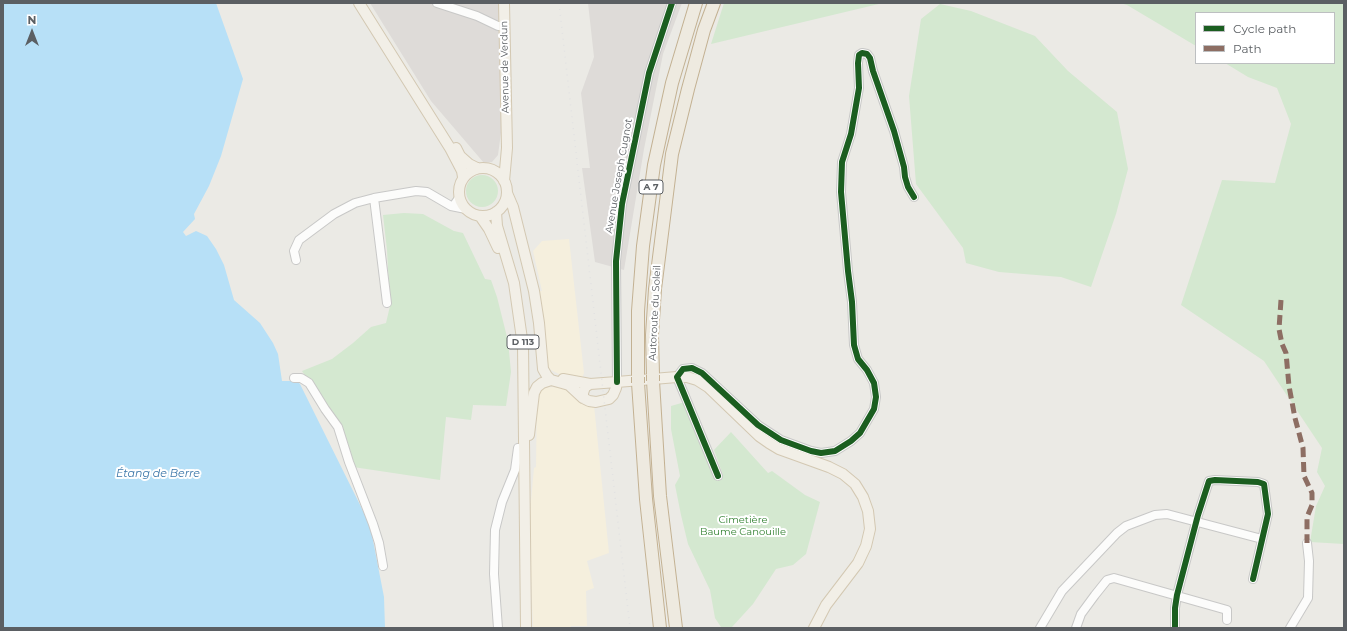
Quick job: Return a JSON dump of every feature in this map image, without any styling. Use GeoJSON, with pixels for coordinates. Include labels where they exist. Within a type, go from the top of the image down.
{"type":"FeatureCollection","features":[{"type":"Feature","properties":{"kind":"highway","name":"Autoroute du Soleil"},"geometry":{"type":"LineString","coordinates":[[660,628],[646,499],[638,380],[638,311],[643,246],[654,165],[672,83],[696,3]]}},
{"type":"Feature","properties":{"kind":"highway","name":"Autoroute du Soleil"},"geometry":{"type":"LineString","coordinates":[[676,628],[660,496],[652,335],[655,290],[672,154],[704,30],[714,3]]}},
{"type":"Feature","properties":{"kind":"main road"},"geometry":{"type":"LineString","coordinates":[[359,3],[450,148],[462,171],[463,177]]}},
{"type":"Feature","properties":{"kind":"main road"},"geometry":{"type":"LineString","coordinates":[[366,3],[460,156],[469,164],[477,168]]}},
{"type":"Feature","properties":{"kind":"main road","name":"Avenue de Verdun"},"geometry":{"type":"LineString","coordinates":[[504,3],[506,132]]}},
{"type":"Feature","properties":{"kind":"main road"},"geometry":{"type":"LineString","coordinates":[[506,132],[504,181],[507,194],[514,207],[534,291],[544,373],[551,380],[569,385],[583,398],[596,402],[609,399],[613,395],[617,382]]}},
{"type":"Feature","properties":{"kind":"main road"},"geometry":{"type":"LineString","coordinates":[[506,132],[501,160],[489,168],[477,168],[467,173],[463,177],[458,191],[459,198],[466,209],[472,214],[486,216],[500,208],[514,207]]}},
{"type":"Feature","properties":{"kind":"main road"},"geometry":{"type":"LineString","coordinates":[[489,168],[501,176],[504,181]]}},
{"type":"Feature","properties":{"kind":"main road"},"geometry":{"type":"LineString","coordinates":[[500,208],[507,194]]}},
{"type":"Feature","properties":{"kind":"main road","name":"D 113"},"geometry":{"type":"LineString","coordinates":[[500,208],[497,226],[514,283],[524,346],[526,628]]}},
{"type":"Feature","properties":{"kind":"main road","name":"D 113"},"geometry":{"type":"LineString","coordinates":[[480,216],[489,229],[498,247],[509,284],[517,340],[520,628]]}},
{"type":"Feature","properties":{"kind":"main road"},"geometry":{"type":"LineString","coordinates":[[542,365],[554,376],[569,381],[590,384],[677,377],[687,377],[697,380],[708,387],[759,436],[769,443],[779,449],[824,465],[843,474],[854,484],[863,497],[868,512],[870,529],[866,546],[858,563],[826,605],[814,628]]}},
{"type":"Feature","properties":{"kind":"main road"},"geometry":{"type":"LineString","coordinates":[[524,476],[534,393],[537,387],[542,383],[551,380]]}},
{"type":"Feature","properties":{"kind":"main road"},"geometry":{"type":"LineString","coordinates":[[583,398],[583,390],[590,384]]}},
{"type":"Feature","properties":{"kind":"street"},"geometry":{"type":"LineString","coordinates":[[437,3],[477,16],[498,26],[505,26]]}},
{"type":"Feature","properties":{"kind":"street","name":"Avenue Joseph Cugnot"},"geometry":{"type":"LineString","coordinates":[[617,382],[616,261],[622,204],[649,73],[672,3]]}},
{"type":"Feature","properties":{"kind":"street"},"geometry":{"type":"LineString","coordinates":[[718,476],[677,377],[683,369],[692,368],[702,373],[758,425],[781,440],[811,451],[821,453],[836,451],[851,441],[860,433],[874,409],[876,397],[874,383],[858,358],[854,345],[852,302],[841,192],[842,162],[852,134],[859,88],[858,62],[859,55],[862,53],[867,54],[870,58],[873,71],[894,130],[908,187],[914,197]]}},
{"type":"Feature","properties":{"kind":"street"},"geometry":{"type":"LineString","coordinates":[[296,260],[294,251],[299,240],[334,214],[355,203],[374,198],[416,191],[427,192],[451,206],[466,209]]}},
{"type":"Feature","properties":{"kind":"street"},"geometry":{"type":"LineString","coordinates":[[374,198],[387,303]]}},
{"type":"Feature","properties":{"kind":"street"},"geometry":{"type":"LineString","coordinates":[[451,206],[454,205],[459,198]]}},
{"type":"Feature","properties":{"kind":"street"},"geometry":{"type":"LineString","coordinates":[[294,378],[301,378],[309,383],[338,427],[349,462],[373,524],[379,543],[383,566]]}},
{"type":"Feature","properties":{"kind":"street"},"geometry":{"type":"LineString","coordinates":[[498,628],[494,574],[495,530],[502,502],[515,470],[518,448]]}},
{"type":"Feature","properties":{"kind":"street"},"geometry":{"type":"LineString","coordinates":[[1175,628],[1175,608],[1177,596],[1209,481],[1262,482],[1265,487],[1269,512],[1254,579]]}},
{"type":"Feature","properties":{"kind":"street"},"geometry":{"type":"LineString","coordinates":[[1040,628],[1062,591],[1120,530],[1145,519],[1160,514],[1174,515],[1262,539]]}},
{"type":"Feature","properties":{"kind":"street"},"geometry":{"type":"LineString","coordinates":[[1290,628],[1308,598],[1310,561],[1307,544]]}},
{"type":"Feature","properties":{"kind":"street"},"geometry":{"type":"LineString","coordinates":[[1076,628],[1081,614],[1110,578],[1118,578],[1177,596],[1229,609],[1227,620]]}},
{"type":"Feature","properties":{"kind":"shaded area"},"geometry":{"type":"Polygon","coordinates":[[[370,3],[500,3],[502,125],[498,155],[492,162],[484,163],[431,101],[370,3]]]}},
{"type":"Feature","properties":{"kind":"shaded area"},"geometry":{"type":"Polygon","coordinates":[[[588,3],[682,3],[663,54],[644,149],[624,270],[595,262],[582,168],[590,168],[581,93],[594,57],[588,3]]]}},
{"type":"Feature","properties":{"kind":"shaded area"},"geometry":{"type":"Polygon","coordinates":[[[569,239],[584,373],[582,378],[559,374],[551,370],[547,365],[544,323],[539,291],[542,291],[533,251],[542,241],[569,239]]]}},
{"type":"Feature","properties":{"kind":"shaded area"},"geometry":{"type":"Polygon","coordinates":[[[553,387],[564,389],[594,405],[609,553],[587,561],[594,588],[586,591],[587,626],[571,626],[571,628],[533,628],[529,522],[534,468],[536,467],[537,392],[542,388],[553,387]]]}},
{"type":"Feature","properties":{"kind":"green space"},"geometry":{"type":"Polygon","coordinates":[[[724,3],[883,3],[711,44],[724,3]]]}},
{"type":"Feature","properties":{"kind":"green space"},"geometry":{"type":"Polygon","coordinates":[[[1120,3],[1344,3],[1344,544],[1310,542],[1316,506],[1325,486],[1317,472],[1322,448],[1264,361],[1181,305],[1222,180],[1275,183],[1291,124],[1277,88],[1248,77],[1227,64],[1335,64],[1335,12],[1195,12],[1195,45],[1127,5],[1120,3]]]}},
{"type":"Feature","properties":{"kind":"green space"},"geometry":{"type":"Polygon","coordinates":[[[940,4],[971,11],[1035,36],[1068,71],[1117,112],[1128,169],[1116,214],[1091,287],[1061,277],[999,272],[966,263],[963,248],[916,184],[909,96],[921,19],[940,4]]]}},
{"type":"Feature","properties":{"kind":"green space"},"geometry":{"type":"Polygon","coordinates":[[[479,175],[485,175],[494,179],[498,191],[494,203],[485,207],[479,207],[470,203],[466,194],[466,188],[470,179],[479,175]]]}},
{"type":"Feature","properties":{"kind":"green space"},"geometry":{"type":"Polygon","coordinates":[[[404,213],[423,214],[454,231],[463,233],[485,279],[491,280],[497,297],[508,341],[511,372],[506,406],[473,405],[471,420],[446,417],[440,480],[353,467],[324,404],[302,371],[332,359],[371,327],[386,323],[390,306],[387,250],[383,215],[404,213]]]}},
{"type":"Feature","properties":{"kind":"green space","name":"Cimetière Baume Canouille"},"geometry":{"type":"Polygon","coordinates":[[[685,402],[709,462],[713,478],[723,475],[714,450],[731,432],[768,473],[772,471],[805,495],[820,502],[806,554],[793,565],[776,569],[753,604],[732,627],[721,627],[715,618],[710,590],[688,544],[681,515],[675,485],[680,476],[671,429],[671,406],[685,402]]]}},
{"type":"Feature","properties":{"kind":"water","name":"Étang de Berre"},"geometry":{"type":"Polygon","coordinates":[[[3,3],[216,3],[243,79],[221,156],[209,186],[194,214],[195,219],[183,232],[186,236],[196,231],[207,236],[224,265],[234,300],[260,323],[273,343],[278,354],[282,381],[297,381],[300,384],[370,525],[384,597],[385,628],[3,628],[3,3]]]}},
{"type":"Feature","properties":{"kind":"railway"},"geometry":{"type":"LineString","coordinates":[[559,3],[630,628]]}},
{"type":"Feature","properties":{"kind":"marked path"},"geometry":{"type":"LineString","coordinates":[[1281,300],[1279,329],[1282,344],[1286,353],[1289,386],[1303,448],[1304,476],[1312,493],[1312,505],[1307,517],[1307,543]]}},
{"type":"Feature","properties":{"kind":"cycle path"},"geometry":{"type":"LineString","coordinates":[[617,382],[616,261],[622,204],[649,73],[672,3]]}},
{"type":"Feature","properties":{"kind":"cycle path"},"geometry":{"type":"LineString","coordinates":[[718,476],[677,377],[683,369],[692,368],[702,373],[758,425],[781,440],[811,451],[821,453],[835,451],[851,441],[860,433],[874,409],[876,397],[874,383],[867,370],[858,359],[854,345],[852,302],[841,192],[842,162],[851,134],[859,88],[859,55],[862,53],[867,54],[870,58],[873,71],[894,131],[908,187],[914,197]]}},
{"type":"Feature","properties":{"kind":"cycle path"},"geometry":{"type":"LineString","coordinates":[[1175,628],[1175,608],[1177,595],[1198,515],[1209,481],[1258,482],[1264,484],[1268,514],[1253,579]]}}]}
